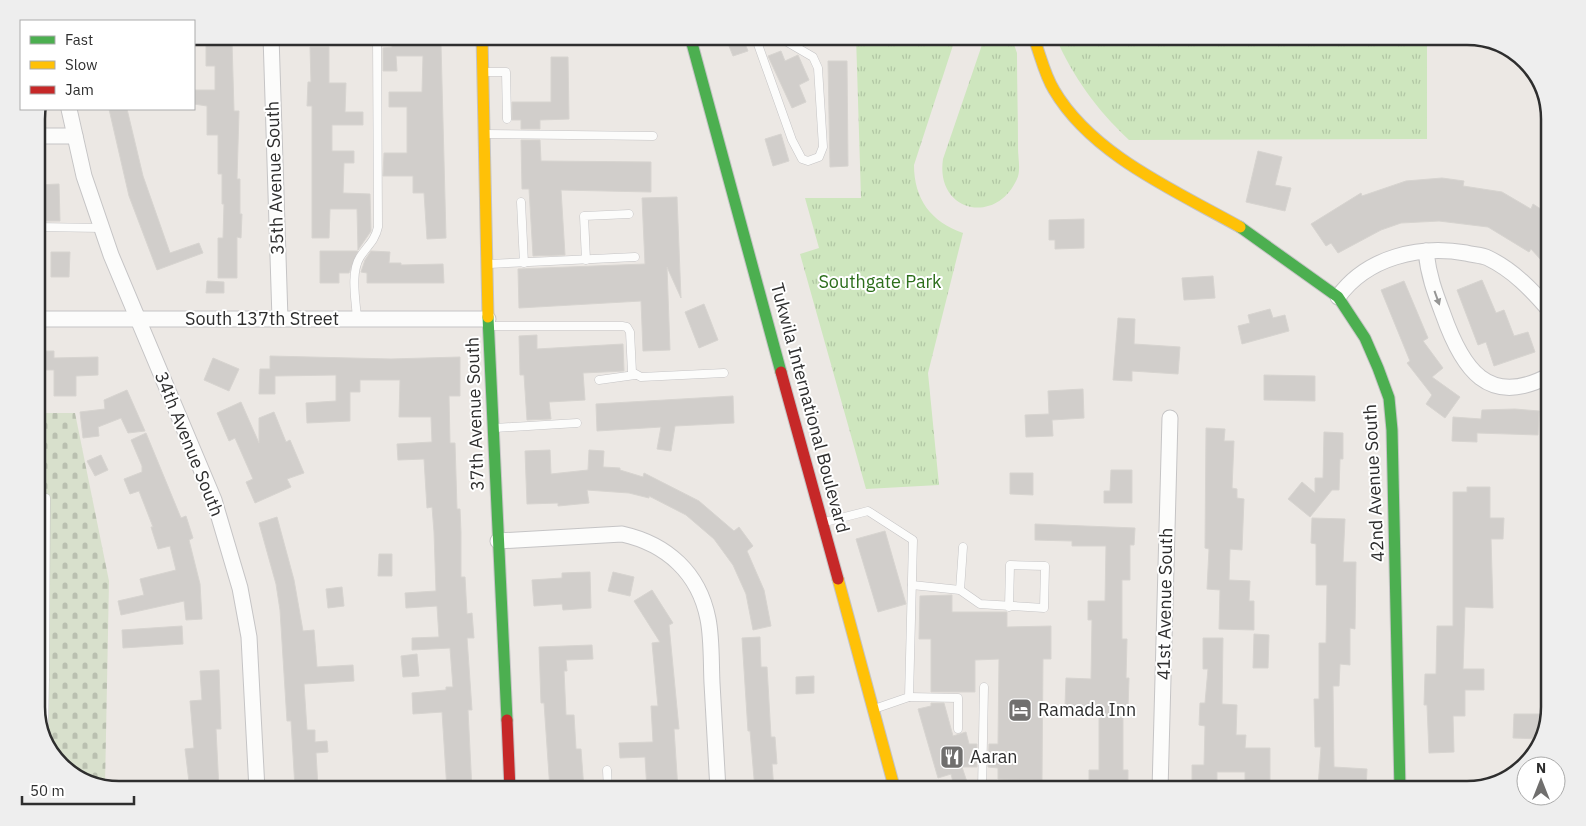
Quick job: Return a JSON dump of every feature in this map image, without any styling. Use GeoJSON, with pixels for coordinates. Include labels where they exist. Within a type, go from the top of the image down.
{"type":"FeatureCollection","features":[{"type":"Feature","properties":{"kind":"street","name":"35th Avenue South"},"geometry":{"type":"LineString","coordinates":[[271,45],[280,319]]}},
{"type":"Feature","properties":{"kind":"street","name":"37th Avenue South"},"geometry":{"type":"LineString","coordinates":[[482,45],[489,323],[510,781]]}},
{"type":"Feature","properties":{"kind":"street","name":"Tukwila International Boulevard"},"geometry":{"type":"LineString","coordinates":[[692,45],[893,781]]}},
{"type":"Feature","properties":{"kind":"street","name":"42nd Avenue South"},"geometry":{"type":"LineString","coordinates":[[1037,45],[1053,88],[1074,118],[1120,159],[1245,230],[1338,296],[1365,338],[1388,398],[1392,430],[1400,781]]}},
{"type":"Feature","properties":{"kind":"street","name":"34th Avenue South"},"geometry":{"type":"LineString","coordinates":[[69,110],[84,176],[102,228],[137,320],[214,500],[240,588],[249,637],[257,781]]}},
{"type":"Feature","properties":{"kind":"street"},"geometry":{"type":"LineString","coordinates":[[45,136],[75,136]]}},
{"type":"Feature","properties":{"kind":"street"},"geometry":{"type":"LineString","coordinates":[[1338,296],[1348,282],[1374,264],[1401,255],[1426,251],[1457,252],[1487,257],[1510,271],[1541,300]]}},
{"type":"Feature","properties":{"kind":"street"},"geometry":{"type":"LineString","coordinates":[[1426,251],[1428,274],[1451,338],[1465,364],[1484,381],[1516,388],[1541,380]]}},
{"type":"Feature","properties":{"kind":"street","name":"South 137th Street"},"geometry":{"type":"LineString","coordinates":[[45,319],[357,319],[489,323]]}},
{"type":"Feature","properties":{"kind":"street","name":"41st Avenue South"},"geometry":{"type":"LineString","coordinates":[[1160,781],[1170,418]]}},
{"type":"Feature","properties":{"kind":"street"},"geometry":{"type":"LineString","coordinates":[[498,541],[622,534],[642,538],[665,550],[686,569],[699,590],[708,619],[717,781]]}},
{"type":"Feature","properties":{"kind":"lane"},"geometry":{"type":"LineString","coordinates":[[357,319],[355,269],[359,258],[376,238],[378,227],[377,45]]}},
{"type":"Feature","properties":{"kind":"lane"},"geometry":{"type":"LineString","coordinates":[[759,45],[792,140],[802,159],[808,161],[820,157],[823,147],[818,68],[813,57],[792,45]]}},
{"type":"Feature","properties":{"kind":"lane"},"geometry":{"type":"LineString","coordinates":[[483,72],[506,72],[507,120]]}},
{"type":"Feature","properties":{"kind":"lane"},"geometry":{"type":"LineString","coordinates":[[484,134],[653,136]]}},
{"type":"Feature","properties":{"kind":"lane"},"geometry":{"type":"LineString","coordinates":[[521,202],[524,262]]}},
{"type":"Feature","properties":{"kind":"lane"},"geometry":{"type":"LineString","coordinates":[[586,260],[584,216],[629,214]]}},
{"type":"Feature","properties":{"kind":"lane"},"geometry":{"type":"LineString","coordinates":[[45,227],[102,228]]}},
{"type":"Feature","properties":{"kind":"lane"},"geometry":{"type":"LineString","coordinates":[[487,264],[635,257]]}},
{"type":"Feature","properties":{"kind":"lane"},"geometry":{"type":"LineString","coordinates":[[489,323],[622,326],[630,332],[632,372],[635,375]]}},
{"type":"Feature","properties":{"kind":"lane"},"geometry":{"type":"LineString","coordinates":[[599,380],[635,375],[640,377],[724,373]]}},
{"type":"Feature","properties":{"kind":"lane"},"geometry":{"type":"LineString","coordinates":[[494,428],[577,423]]}},
{"type":"Feature","properties":{"kind":"lane"},"geometry":{"type":"LineString","coordinates":[[45,498],[45,534]]}},
{"type":"Feature","properties":{"kind":"lane"},"geometry":{"type":"LineString","coordinates":[[823,522],[868,512],[913,540],[908,697]]}},
{"type":"Feature","properties":{"kind":"lane"},"geometry":{"type":"LineString","coordinates":[[960,590],[963,547]]}},
{"type":"Feature","properties":{"kind":"lane"},"geometry":{"type":"LineString","coordinates":[[912,585],[960,590],[980,604],[1009,607],[1044,608],[1045,566],[1010,565],[1009,607]]}},
{"type":"Feature","properties":{"kind":"lane"},"geometry":{"type":"LineString","coordinates":[[982,781],[984,687]]}},
{"type":"Feature","properties":{"kind":"lane"},"geometry":{"type":"LineString","coordinates":[[874,709],[908,697],[958,698],[958,729]]}},
{"type":"Feature","properties":{"kind":"lane"},"geometry":{"type":"LineString","coordinates":[[606,770],[607,781]]}},
{"type":"Feature","properties":{"kind":"green space","name":"Southgate Park"},"geometry":{"type":"Polygon","coordinates":[[[856,45],[953,45],[914,165],[917,188],[926,208],[942,223],[963,233],[928,373],[939,485],[866,489],[800,254],[819,248],[805,198],[861,198],[856,45]]]}},
{"type":"Feature","properties":{"kind":"green space"},"geometry":{"type":"Polygon","coordinates":[[[982,45],[1014,45],[1017,53],[1019,168],[1017,179],[1007,194],[995,203],[982,207],[969,207],[957,201],[948,191],[943,177],[943,159],[982,45]]]}},
{"type":"Feature","properties":{"kind":"green space"},"geometry":{"type":"Polygon","coordinates":[[[1059,45],[1427,45],[1427,139],[1129,140],[1086,92],[1059,45]]]}},
{"type":"Feature","properties":{"kind":"green space"},"geometry":{"type":"Polygon","coordinates":[[[45,413],[75,413],[109,581],[105,780],[86,773],[70,763],[57,748],[46,722],[45,413]]]}},
{"type":"Feature","properties":{"kind":"building"},"geometry":{"type":"Polygon","coordinates":[[[206,45],[232,45],[234,111],[239,111],[237,179],[240,179],[240,214],[242,214],[241,238],[237,237],[237,278],[218,278],[218,238],[223,238],[224,204],[222,204],[222,174],[218,174],[218,135],[207,135],[207,106],[195,104],[195,90],[215,90],[215,66],[206,66],[206,45]]]}},
{"type":"Feature","properties":{"kind":"building"},"geometry":{"type":"Polygon","coordinates":[[[392,45],[441,45],[446,238],[427,239],[424,193],[413,193],[413,176],[383,176],[384,153],[407,153],[407,107],[389,107],[389,92],[422,92],[423,56],[396,56],[397,71],[383,71],[383,48],[392,47],[392,45]]]}},
{"type":"Feature","properties":{"kind":"building"},"geometry":{"type":"Polygon","coordinates":[[[729,45],[746,45],[748,51],[733,56],[729,45]]]}},
{"type":"Feature","properties":{"kind":"building"},"geometry":{"type":"Polygon","coordinates":[[[310,47],[329,47],[329,83],[346,83],[345,112],[363,112],[363,125],[332,125],[332,151],[354,151],[354,163],[344,163],[343,193],[370,194],[371,231],[358,250],[357,209],[330,209],[329,238],[312,238],[312,106],[307,106],[308,82],[311,82],[310,47]]]}},
{"type":"Feature","properties":{"kind":"building"},"geometry":{"type":"Polygon","coordinates":[[[781,51],[785,61],[798,55],[809,80],[799,85],[806,102],[792,108],[768,56],[781,51]]]}},
{"type":"Feature","properties":{"kind":"building"},"geometry":{"type":"Polygon","coordinates":[[[551,57],[568,57],[569,119],[540,120],[540,129],[521,129],[521,120],[512,120],[512,102],[551,102],[551,57]]]}},
{"type":"Feature","properties":{"kind":"building"},"geometry":{"type":"Polygon","coordinates":[[[828,61],[847,61],[848,166],[830,167],[828,61]]]}},
{"type":"Feature","properties":{"kind":"building"},"geometry":{"type":"Polygon","coordinates":[[[109,110],[127,110],[143,176],[170,253],[199,243],[203,253],[157,270],[129,196],[109,110]]]}},
{"type":"Feature","properties":{"kind":"building"},"geometry":{"type":"Polygon","coordinates":[[[781,134],[789,161],[773,166],[765,139],[781,134]]]}},
{"type":"Feature","properties":{"kind":"building"},"geometry":{"type":"Polygon","coordinates":[[[521,140],[540,140],[541,161],[651,162],[651,192],[561,190],[565,255],[533,256],[529,189],[522,189],[521,140]]]}},
{"type":"Feature","properties":{"kind":"building"},"geometry":{"type":"Polygon","coordinates":[[[1258,151],[1282,157],[1275,185],[1291,188],[1285,211],[1246,202],[1258,151]]]}},
{"type":"Feature","properties":{"kind":"building"},"geometry":{"type":"Polygon","coordinates":[[[1442,178],[1464,181],[1463,186],[1502,192],[1531,209],[1533,204],[1541,209],[1541,260],[1531,249],[1529,252],[1488,227],[1439,221],[1401,223],[1381,230],[1338,253],[1331,243],[1326,246],[1311,224],[1361,193],[1362,196],[1406,181],[1442,178]]]}},
{"type":"Feature","properties":{"kind":"building"},"geometry":{"type":"Polygon","coordinates":[[[59,184],[60,221],[45,221],[45,185],[59,184]]]}},
{"type":"Feature","properties":{"kind":"building"},"geometry":{"type":"Polygon","coordinates":[[[677,197],[681,298],[667,267],[670,350],[643,351],[641,301],[519,308],[518,269],[645,264],[642,198],[677,197]]]}},
{"type":"Feature","properties":{"kind":"building"},"geometry":{"type":"Polygon","coordinates":[[[1084,219],[1084,248],[1055,249],[1055,240],[1049,240],[1049,220],[1084,219]]]}},
{"type":"Feature","properties":{"kind":"building"},"geometry":{"type":"Polygon","coordinates":[[[320,251],[358,251],[349,273],[339,273],[339,283],[320,283],[320,251]]]}},
{"type":"Feature","properties":{"kind":"building"},"geometry":{"type":"Polygon","coordinates":[[[371,251],[390,252],[389,263],[401,263],[401,265],[443,264],[444,283],[367,283],[367,273],[361,272],[365,260],[371,251]]]}},
{"type":"Feature","properties":{"kind":"building"},"geometry":{"type":"Polygon","coordinates":[[[51,252],[70,252],[69,277],[51,277],[51,252]]]}},
{"type":"Feature","properties":{"kind":"building"},"geometry":{"type":"Polygon","coordinates":[[[1213,276],[1215,298],[1184,300],[1182,278],[1213,276]]]}},
{"type":"Feature","properties":{"kind":"building"},"geometry":{"type":"Polygon","coordinates":[[[1482,280],[1496,313],[1504,310],[1514,336],[1528,332],[1535,352],[1494,366],[1486,342],[1478,345],[1457,290],[1482,280]]]}},
{"type":"Feature","properties":{"kind":"building"},"geometry":{"type":"Polygon","coordinates":[[[207,281],[224,282],[224,293],[206,293],[207,281]]]}},
{"type":"Feature","properties":{"kind":"building"},"geometry":{"type":"Polygon","coordinates":[[[1404,281],[1428,338],[1423,341],[1443,368],[1432,377],[1460,397],[1445,418],[1426,404],[1432,395],[1407,363],[1410,361],[1381,290],[1404,281]]]}},
{"type":"Feature","properties":{"kind":"building"},"geometry":{"type":"Polygon","coordinates":[[[704,304],[718,340],[699,348],[685,312],[704,304]]]}},
{"type":"Feature","properties":{"kind":"building"},"geometry":{"type":"Polygon","coordinates":[[[1270,309],[1273,318],[1285,315],[1289,331],[1242,344],[1238,326],[1250,323],[1248,315],[1270,309]]]}},
{"type":"Feature","properties":{"kind":"building"},"geometry":{"type":"Polygon","coordinates":[[[1118,318],[1135,319],[1134,344],[1180,347],[1178,374],[1132,371],[1132,381],[1113,380],[1118,318]]]}},
{"type":"Feature","properties":{"kind":"building"},"geometry":{"type":"Polygon","coordinates":[[[537,335],[537,349],[623,344],[624,371],[583,373],[585,400],[549,402],[551,419],[527,420],[524,375],[520,375],[519,336],[537,335]]]}},
{"type":"Feature","properties":{"kind":"building"},"geometry":{"type":"Polygon","coordinates":[[[45,351],[54,351],[54,358],[98,357],[98,375],[76,376],[76,396],[54,396],[54,370],[45,370],[45,351]]]}},
{"type":"Feature","properties":{"kind":"building"},"geometry":{"type":"Polygon","coordinates":[[[270,356],[391,359],[460,357],[460,396],[449,396],[450,443],[455,443],[457,509],[460,509],[461,577],[465,577],[467,614],[472,613],[474,638],[467,638],[472,710],[468,710],[472,781],[446,781],[442,712],[413,714],[412,693],[446,690],[446,687],[453,687],[450,648],[412,650],[412,638],[439,637],[437,606],[406,608],[405,593],[436,591],[434,532],[432,507],[427,508],[424,459],[398,460],[397,444],[432,442],[431,417],[399,417],[400,380],[360,380],[360,392],[350,392],[350,421],[307,423],[306,403],[336,401],[336,375],[275,376],[275,394],[259,394],[260,369],[270,369],[270,356]]]}},
{"type":"Feature","properties":{"kind":"building"},"geometry":{"type":"Polygon","coordinates":[[[213,358],[239,369],[229,391],[204,380],[213,358]]]}},
{"type":"Feature","properties":{"kind":"building"},"geometry":{"type":"Polygon","coordinates":[[[1264,375],[1315,376],[1315,401],[1264,400],[1264,375]]]}},
{"type":"Feature","properties":{"kind":"building"},"geometry":{"type":"Polygon","coordinates":[[[1083,389],[1084,418],[1052,420],[1053,436],[1026,437],[1025,415],[1049,414],[1048,391],[1083,389]]]}},
{"type":"Feature","properties":{"kind":"building"},"geometry":{"type":"Polygon","coordinates":[[[127,390],[145,431],[128,433],[121,418],[98,427],[99,436],[83,438],[80,412],[105,409],[104,400],[127,390]]]}},
{"type":"Feature","properties":{"kind":"building"},"geometry":{"type":"Polygon","coordinates":[[[733,396],[734,423],[675,426],[671,451],[657,449],[661,427],[597,431],[596,404],[733,396]]]}},
{"type":"Feature","properties":{"kind":"building"},"geometry":{"type":"Polygon","coordinates":[[[241,402],[259,443],[259,418],[274,412],[286,442],[290,440],[304,473],[287,479],[291,487],[255,503],[246,482],[253,479],[235,438],[229,441],[217,413],[241,402]]]}},
{"type":"Feature","properties":{"kind":"building"},"geometry":{"type":"Polygon","coordinates":[[[1515,409],[1539,411],[1538,435],[1477,433],[1477,442],[1452,441],[1453,417],[1481,419],[1482,410],[1515,409]]]}},
{"type":"Feature","properties":{"kind":"building"},"geometry":{"type":"Polygon","coordinates":[[[1206,428],[1225,429],[1224,441],[1234,441],[1232,488],[1237,489],[1237,498],[1244,499],[1242,550],[1230,549],[1229,580],[1250,581],[1249,601],[1254,601],[1254,630],[1219,629],[1220,590],[1207,589],[1209,549],[1205,548],[1206,428]]]}},
{"type":"Feature","properties":{"kind":"building"},"geometry":{"type":"Polygon","coordinates":[[[1324,432],[1343,433],[1343,459],[1340,459],[1339,490],[1332,490],[1310,517],[1288,499],[1302,482],[1315,493],[1315,478],[1323,478],[1324,432]]]}},
{"type":"Feature","properties":{"kind":"building"},"geometry":{"type":"Polygon","coordinates":[[[146,433],[181,518],[186,516],[193,538],[189,540],[200,584],[202,619],[186,620],[184,601],[121,615],[118,601],[144,595],[140,579],[176,570],[170,546],[158,549],[151,527],[153,527],[139,491],[130,494],[124,479],[142,472],[142,466],[131,440],[146,433]]]}},
{"type":"Feature","properties":{"kind":"building"},"geometry":{"type":"Polygon","coordinates":[[[550,450],[551,474],[588,470],[589,450],[604,451],[603,467],[620,468],[620,470],[643,477],[644,473],[699,501],[734,531],[739,527],[753,546],[747,551],[764,590],[771,626],[753,630],[746,594],[733,565],[714,539],[686,515],[649,496],[649,498],[629,493],[587,490],[589,503],[558,506],[558,503],[527,504],[525,451],[550,450]]]}},
{"type":"Feature","properties":{"kind":"building"},"geometry":{"type":"Polygon","coordinates":[[[101,455],[108,470],[95,476],[87,461],[101,455]]]}},
{"type":"Feature","properties":{"kind":"building"},"geometry":{"type":"Polygon","coordinates":[[[1111,470],[1132,470],[1132,503],[1104,503],[1104,491],[1110,491],[1111,470]]]}},
{"type":"Feature","properties":{"kind":"building"},"geometry":{"type":"Polygon","coordinates":[[[1010,473],[1033,473],[1033,495],[1010,494],[1010,473]]]}},
{"type":"Feature","properties":{"kind":"building"},"geometry":{"type":"Polygon","coordinates":[[[1467,487],[1490,487],[1490,518],[1504,518],[1503,539],[1491,539],[1493,608],[1465,607],[1463,669],[1484,669],[1484,690],[1465,690],[1465,716],[1453,716],[1454,752],[1429,753],[1427,705],[1424,705],[1425,674],[1436,674],[1437,626],[1453,626],[1453,492],[1467,492],[1467,487]]]}},
{"type":"Feature","properties":{"kind":"building"},"geometry":{"type":"Polygon","coordinates":[[[277,517],[294,580],[303,631],[314,630],[317,667],[353,665],[354,681],[304,684],[307,730],[315,730],[315,742],[327,741],[328,752],[316,753],[318,781],[295,781],[291,721],[287,721],[280,610],[276,584],[259,523],[277,517]]]}},
{"type":"Feature","properties":{"kind":"building"},"geometry":{"type":"Polygon","coordinates":[[[1312,518],[1345,519],[1343,562],[1356,562],[1355,629],[1350,628],[1350,665],[1340,664],[1339,686],[1333,686],[1334,767],[1367,769],[1366,781],[1318,781],[1321,747],[1315,747],[1314,699],[1319,699],[1319,643],[1326,643],[1327,585],[1316,585],[1316,544],[1311,543],[1312,518]]]}},
{"type":"Feature","properties":{"kind":"building"},"geometry":{"type":"Polygon","coordinates":[[[1035,524],[1135,528],[1134,545],[1130,545],[1130,580],[1122,580],[1122,639],[1127,639],[1126,678],[1129,678],[1128,708],[1123,707],[1123,770],[1128,770],[1128,781],[1089,781],[1089,770],[1099,770],[1099,707],[1065,706],[1066,678],[1091,679],[1092,620],[1088,620],[1088,601],[1105,601],[1106,546],[1072,546],[1072,541],[1035,540],[1035,524]]]}},
{"type":"Feature","properties":{"kind":"building"},"geometry":{"type":"Polygon","coordinates":[[[885,531],[906,604],[878,612],[856,539],[885,531]]]}},
{"type":"Feature","properties":{"kind":"building"},"geometry":{"type":"Polygon","coordinates":[[[379,554],[392,554],[392,576],[378,576],[379,554]]]}},
{"type":"Feature","properties":{"kind":"building"},"geometry":{"type":"Polygon","coordinates":[[[590,572],[591,608],[563,610],[562,604],[534,606],[532,580],[562,578],[562,573],[590,572]]]}},
{"type":"Feature","properties":{"kind":"building"},"geometry":{"type":"Polygon","coordinates":[[[613,572],[634,577],[630,596],[608,591],[613,572]]]}},
{"type":"Feature","properties":{"kind":"building"},"geometry":{"type":"Polygon","coordinates":[[[342,587],[344,606],[328,608],[326,589],[342,587]]]}},
{"type":"Feature","properties":{"kind":"building"},"geometry":{"type":"Polygon","coordinates":[[[652,590],[673,623],[669,625],[679,729],[674,729],[677,781],[646,781],[645,757],[620,758],[619,743],[653,742],[651,706],[658,706],[652,643],[660,642],[634,601],[652,590]]]}},
{"type":"Feature","properties":{"kind":"building"},"geometry":{"type":"Polygon","coordinates":[[[952,595],[952,612],[1007,612],[1007,627],[1051,626],[1051,659],[1043,659],[1042,780],[998,779],[998,768],[988,767],[989,744],[998,744],[999,659],[975,660],[975,692],[931,692],[931,639],[919,639],[920,596],[952,595]]]}},
{"type":"Feature","properties":{"kind":"building"},"geometry":{"type":"Polygon","coordinates":[[[182,626],[183,644],[123,648],[122,630],[182,626]]]}},
{"type":"Feature","properties":{"kind":"building"},"geometry":{"type":"Polygon","coordinates":[[[1254,634],[1269,635],[1268,668],[1253,668],[1254,634]]]}},
{"type":"Feature","properties":{"kind":"building"},"geometry":{"type":"Polygon","coordinates":[[[760,637],[761,667],[767,667],[771,737],[775,737],[777,764],[772,764],[773,781],[754,781],[750,731],[748,731],[742,638],[760,637]]]}},
{"type":"Feature","properties":{"kind":"building"},"geometry":{"type":"Polygon","coordinates":[[[1203,638],[1223,638],[1222,704],[1237,705],[1236,735],[1246,735],[1245,748],[1270,748],[1270,781],[1245,781],[1245,772],[1217,772],[1217,781],[1192,781],[1192,765],[1204,765],[1205,726],[1199,725],[1200,703],[1205,703],[1208,669],[1203,669],[1203,638]]]}},
{"type":"Feature","properties":{"kind":"building"},"geometry":{"type":"Polygon","coordinates":[[[592,645],[593,659],[566,660],[567,671],[564,671],[566,715],[574,715],[576,749],[581,749],[583,781],[549,781],[544,703],[541,703],[539,647],[592,645]]]}},
{"type":"Feature","properties":{"kind":"building"},"geometry":{"type":"Polygon","coordinates":[[[417,654],[419,676],[403,677],[401,656],[417,654]]]}},
{"type":"Feature","properties":{"kind":"building"},"geometry":{"type":"Polygon","coordinates":[[[219,670],[221,729],[216,729],[219,781],[189,781],[185,749],[194,748],[190,701],[202,700],[200,671],[219,670]]]}},
{"type":"Feature","properties":{"kind":"building"},"geometry":{"type":"Polygon","coordinates":[[[814,676],[814,693],[796,694],[796,677],[814,676]]]}},
{"type":"Feature","properties":{"kind":"building"},"geometry":{"type":"Polygon","coordinates":[[[931,703],[944,703],[953,736],[966,732],[969,744],[977,744],[977,767],[962,767],[967,781],[953,781],[951,774],[938,778],[918,709],[931,706],[931,703]]]}},
{"type":"Feature","properties":{"kind":"building"},"geometry":{"type":"Polygon","coordinates":[[[1514,714],[1540,714],[1533,739],[1513,738],[1514,714]]]}},
{"type":"Feature","properties":{"kind":"traffic: fast"},"geometry":{"type":"LineString","coordinates":[[692,45],[781,372]]}},
{"type":"Feature","properties":{"kind":"traffic: fast"},"geometry":{"type":"LineString","coordinates":[[1240,227],[1338,297],[1365,338],[1389,398],[1392,430],[1400,781]]}},
{"type":"Feature","properties":{"kind":"traffic: fast"},"geometry":{"type":"LineString","coordinates":[[488,317],[507,720]]}},
{"type":"Feature","properties":{"kind":"traffic: slow"},"geometry":{"type":"LineString","coordinates":[[482,45],[488,317]]}},
{"type":"Feature","properties":{"kind":"traffic: slow"},"geometry":{"type":"LineString","coordinates":[[1036,45],[1054,90],[1070,113],[1090,134],[1137,169],[1240,227]]}},
{"type":"Feature","properties":{"kind":"traffic: slow"},"geometry":{"type":"LineString","coordinates":[[838,579],[893,781]]}},
{"type":"Feature","properties":{"kind":"traffic: jam"},"geometry":{"type":"LineString","coordinates":[[781,372],[838,579]]}},
{"type":"Feature","properties":{"kind":"traffic: jam"},"geometry":{"type":"LineString","coordinates":[[507,720],[510,781]]}},
{"type":"Feature","properties":{"kind":"place","name":"Ramada Inn"},"geometry":{"type":"Point","coordinates":[1020,710]}},
{"type":"Feature","properties":{"kind":"place","name":"Aaran"},"geometry":{"type":"Point","coordinates":[952,757]}}]}
